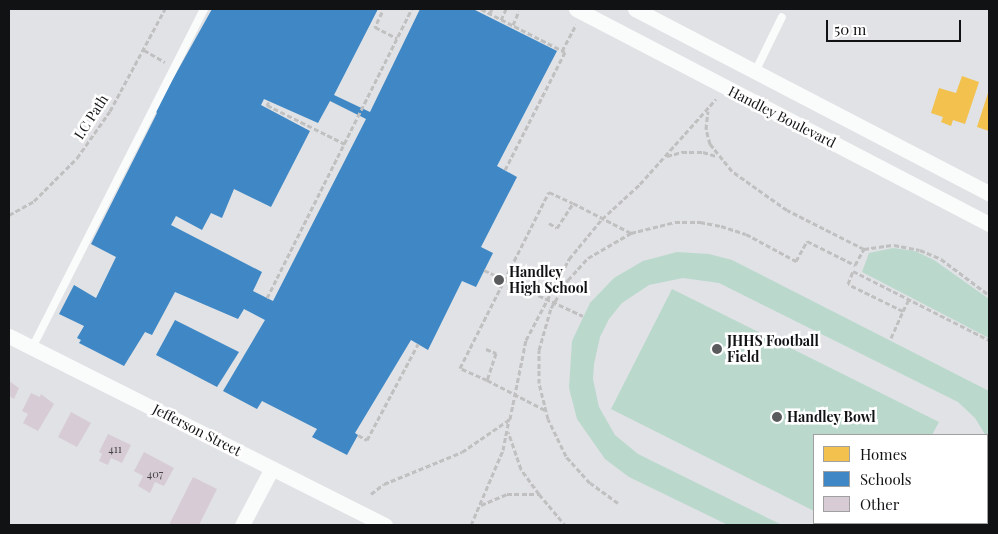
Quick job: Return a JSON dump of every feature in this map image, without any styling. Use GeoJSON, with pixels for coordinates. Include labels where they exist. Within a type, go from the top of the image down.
{"type":"FeatureCollection","features":[{"type":"Feature","properties":{"kind":"street","name":"Handley Boulevard"},"geometry":{"type":"LineString","coordinates":[[635,9],[989,192]]}},
{"type":"Feature","properties":{"kind":"street","name":"Handley Boulevard"},"geometry":{"type":"LineString","coordinates":[[577,15],[749,100],[989,224]]}},
{"type":"Feature","properties":{"kind":"street"},"geometry":{"type":"LineString","coordinates":[[749,100],[758,74]]}},
{"type":"Feature","properties":{"kind":"street"},"geometry":{"type":"LineString","coordinates":[[927,191],[939,167]]}},
{"type":"Feature","properties":{"kind":"street","name":"Jefferson Street"},"geometry":{"type":"LineString","coordinates":[[9,336],[384,525]]}},
{"type":"Feature","properties":{"kind":"street"},"geometry":{"type":"LineString","coordinates":[[242,525],[272,468]]}},
{"type":"Feature","properties":{"kind":"lane"},"geometry":{"type":"LineString","coordinates":[[32,348],[172,66],[204,9]]}},
{"type":"Feature","properties":{"kind":"lane"},"geometry":{"type":"LineString","coordinates":[[758,74],[782,17]]}},
{"type":"Feature","properties":{"kind":"path","name":"I.C Path"},"geometry":{"type":"LineString","coordinates":[[9,215],[34,201],[77,158],[110,111],[165,9]]}},
{"type":"Feature","properties":{"kind":"path"},"geometry":{"type":"LineString","coordinates":[[268,298],[412,9]]}},
{"type":"Feature","properties":{"kind":"path"},"geometry":{"type":"LineString","coordinates":[[481,9],[566,52],[505,170]]}},
{"type":"Feature","properties":{"kind":"path"},"geometry":{"type":"LineString","coordinates":[[490,13],[492,9]]}},
{"type":"Feature","properties":{"kind":"path"},"geometry":{"type":"LineString","coordinates":[[501,20],[506,9]]}},
{"type":"Feature","properties":{"kind":"path"},"geometry":{"type":"LineString","coordinates":[[513,25],[519,11]]}},
{"type":"Feature","properties":{"kind":"path"},"geometry":{"type":"LineString","coordinates":[[382,12],[375,28],[397,38]]}},
{"type":"Feature","properties":{"kind":"path"},"geometry":{"type":"LineString","coordinates":[[562,51],[577,15]]}},
{"type":"Feature","properties":{"kind":"path"},"geometry":{"type":"LineString","coordinates":[[144,50],[172,66]]}},
{"type":"Feature","properties":{"kind":"path"},"geometry":{"type":"LineString","coordinates":[[471,525],[481,505],[508,432],[526,340],[569,259],[602,219],[665,157],[708,111],[716,99]]}},
{"type":"Feature","properties":{"kind":"path"},"geometry":{"type":"LineString","coordinates":[[269,102],[267,105],[344,144]]}},
{"type":"Feature","properties":{"kind":"path"},"geometry":{"type":"LineString","coordinates":[[708,111],[707,136],[717,156],[745,181],[787,210],[864,249],[894,245],[920,250],[942,260],[989,295]]}},
{"type":"Feature","properties":{"kind":"path"},"geometry":{"type":"LineString","coordinates":[[665,157],[682,152],[703,152],[717,156]]}},
{"type":"Feature","properties":{"kind":"path"},"geometry":{"type":"LineString","coordinates":[[545,410],[515,393],[460,368],[549,192],[631,233]]}},
{"type":"Feature","properties":{"kind":"path"},"geometry":{"type":"LineString","coordinates":[[549,223],[558,228],[573,204]]}},
{"type":"Feature","properties":{"kind":"path"},"geometry":{"type":"LineString","coordinates":[[618,503],[590,483],[571,463],[556,439],[545,410],[539,383],[539,350],[555,302],[588,258],[631,233],[675,222],[700,222],[746,234],[796,260],[807,241],[855,265],[864,249]]}},
{"type":"Feature","properties":{"kind":"path"},"geometry":{"type":"LineString","coordinates":[[484,270],[583,316]]}},
{"type":"Feature","properties":{"kind":"path"},"geometry":{"type":"LineString","coordinates":[[903,311],[848,284],[853,271],[989,340]]}},
{"type":"Feature","properties":{"kind":"path"},"geometry":{"type":"LineString","coordinates":[[891,338],[909,299]]}},
{"type":"Feature","properties":{"kind":"path"},"geometry":{"type":"LineString","coordinates":[[358,435],[368,440],[418,344]]}},
{"type":"Feature","properties":{"kind":"path"},"geometry":{"type":"LineString","coordinates":[[486,349],[496,353],[487,380]]}},
{"type":"Feature","properties":{"kind":"path"},"geometry":{"type":"LineString","coordinates":[[371,494],[384,484],[462,452],[510,419]]}},
{"type":"Feature","properties":{"kind":"path"},"geometry":{"type":"LineString","coordinates":[[508,432],[522,468],[539,494],[566,525]]}},
{"type":"Feature","properties":{"kind":"path"},"geometry":{"type":"LineString","coordinates":[[481,505],[507,494],[539,494]]}},
{"type":"Feature","properties":{"kind":"green space"},"geometry":{"type":"Polygon","coordinates":[[[893,248],[915,251],[934,260],[989,299],[989,338],[862,272],[869,253],[893,248]]]}},
{"type":"Feature","properties":{"kind":"green space"},"geometry":{"type":"Polygon","coordinates":[[[677,252],[709,254],[732,260],[989,391],[989,441],[988,434],[985,434],[975,418],[958,402],[719,283],[683,278],[649,285],[622,303],[609,319],[600,337],[594,364],[593,379],[599,407],[615,435],[638,454],[782,525],[728,525],[629,477],[605,459],[577,419],[569,388],[572,341],[590,303],[614,278],[643,261],[677,252]]]}},
{"type":"Feature","properties":{"kind":"green space","name":"JHHS Football Field"},"geometry":{"type":"Polygon","coordinates":[[[672,289],[939,422],[933,434],[813,434],[813,510],[611,409],[672,289]]]}},
{"type":"Feature","properties":{"kind":"building: Homes"},"geometry":{"type":"Polygon","coordinates":[[[962,76],[979,82],[965,124],[953,120],[951,126],[941,122],[943,117],[931,113],[939,88],[956,93],[962,76]]]}},
{"type":"Feature","properties":{"kind":"building: Homes"},"geometry":{"type":"Polygon","coordinates":[[[989,90],[989,131],[977,127],[989,90]]]}},
{"type":"Feature","properties":{"kind":"building: Schools"},"geometry":{"type":"Polygon","coordinates":[[[212,9],[378,9],[334,95],[370,112],[420,9],[473,9],[557,51],[497,166],[517,177],[481,247],[493,253],[476,287],[462,281],[428,350],[411,340],[355,433],[358,435],[347,455],[312,437],[317,429],[262,401],[257,409],[223,391],[265,320],[244,309],[238,319],[175,292],[152,335],[145,332],[124,366],[79,343],[81,340],[77,338],[84,326],[59,314],[74,285],[96,298],[116,257],[91,244],[157,113],[155,111],[212,9]],[[264,99],[261,105],[310,131],[271,207],[234,189],[222,218],[211,213],[202,230],[176,216],[171,225],[262,272],[253,291],[273,301],[366,119],[330,101],[318,123],[264,99]]]}},
{"type":"Feature","properties":{"kind":"building: Schools"},"geometry":{"type":"Polygon","coordinates":[[[175,320],[239,352],[217,387],[156,355],[175,320]]]}},
{"type":"Feature","properties":{"kind":"building: Other"},"geometry":{"type":"Polygon","coordinates":[[[9,381],[19,388],[14,399],[9,396],[9,381]]]}},
{"type":"Feature","properties":{"kind":"building: Other"},"geometry":{"type":"Polygon","coordinates":[[[31,393],[40,397],[41,394],[54,404],[38,431],[23,423],[28,414],[22,411],[31,393]]]}},
{"type":"Feature","properties":{"kind":"building: Other"},"geometry":{"type":"Polygon","coordinates":[[[71,412],[91,423],[77,447],[58,437],[71,412]]]}},
{"type":"Feature","properties":{"kind":"building: Other"},"geometry":{"type":"Polygon","coordinates":[[[108,434],[131,445],[122,463],[111,458],[108,465],[99,461],[102,454],[99,452],[108,434]]]}},
{"type":"Feature","properties":{"kind":"building: Other"},"geometry":{"type":"Polygon","coordinates":[[[144,452],[174,468],[164,486],[155,482],[150,493],[138,486],[143,476],[134,471],[144,452]]]}},
{"type":"Feature","properties":{"kind":"building: Other"},"geometry":{"type":"Polygon","coordinates":[[[193,477],[217,489],[199,525],[169,525],[193,477]]]}},
{"type":"Feature","properties":{"kind":"place","name":"Handley High School"},"geometry":{"type":"Point","coordinates":[499,280]}},
{"type":"Feature","properties":{"kind":"place","name":"JHHS Football Field"},"geometry":{"type":"Point","coordinates":[717,349]}},
{"type":"Feature","properties":{"kind":"place","name":"Handley Bowl"},"geometry":{"type":"Point","coordinates":[777,417]}}]}
